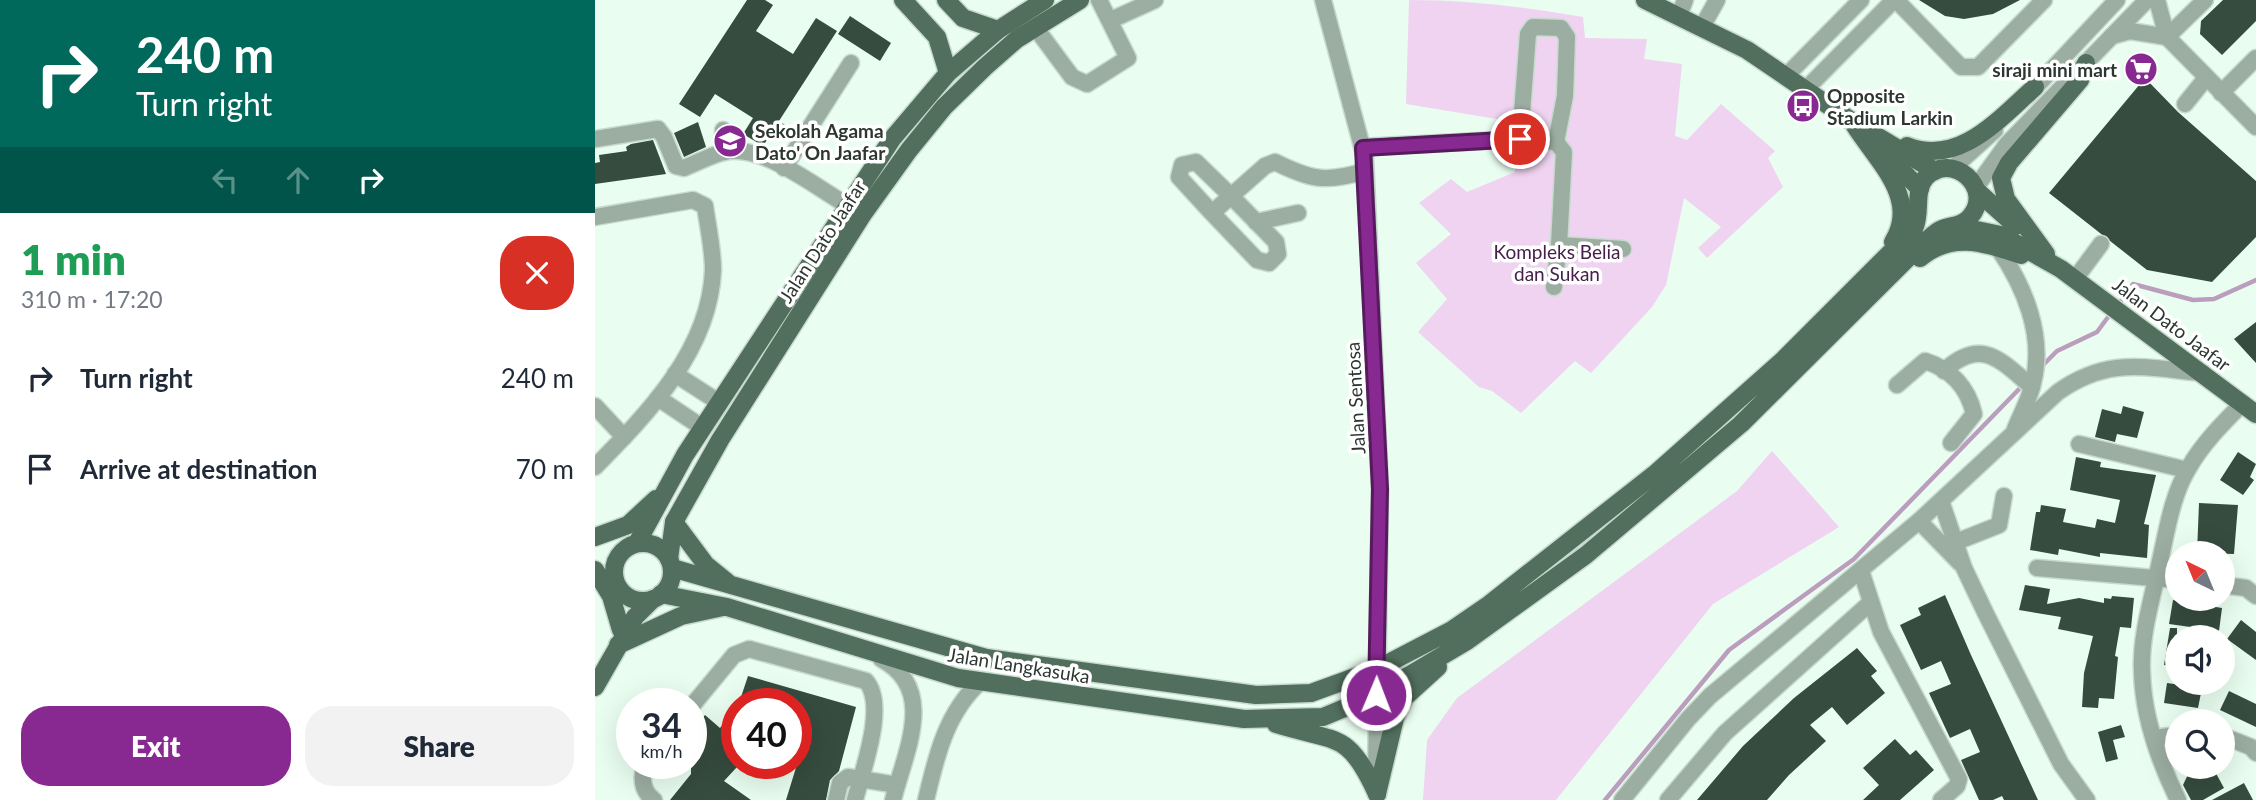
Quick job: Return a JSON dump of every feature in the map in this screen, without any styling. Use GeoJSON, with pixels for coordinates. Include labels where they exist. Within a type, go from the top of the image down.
{"type":"FeatureCollection","features":[{"type":"Feature","properties":{"kind":"main road"},"geometry":{"type":"LineString","coordinates":[[903,0],[937,37],[948,73]]}},
{"type":"Feature","properties":{"kind":"main road"},"geometry":{"type":"LineString","coordinates":[[946,0],[963,18],[998,30]]}},
{"type":"Feature","properties":{"kind":"main road","name":"Jalan Dato Jaafar"},"geometry":{"type":"LineString","coordinates":[[632,545],[646,531],[663,492],[703,428],[892,139],[948,73],[998,30],[1045,0]]}},
{"type":"Feature","properties":{"kind":"main road","name":"Jalan Dato Jaafar"},"geometry":{"type":"LineString","coordinates":[[670,563],[674,522],[747,396],[863,214],[909,150],[944,107],[985,67],[1035,27],[1080,0]]}},
{"type":"Feature","properties":{"kind":"main road"},"geometry":{"type":"LineString","coordinates":[[595,539],[632,545],[656,545],[670,563],[732,586],[986,659],[1257,695],[1311,693],[1377,669],[1452,630],[1487,606],[1656,473],[1923,243],[1969,218],[1977,205],[1976,189],[1970,178],[1944,169],[1852,121],[1787,75],[1702,27],[1682,8],[1645,0]]}},
{"type":"Feature","properties":{"kind":"main road"},"geometry":{"type":"LineString","coordinates":[[2058,266],[2006,199],[2001,178],[2009,163],[2080,80],[2086,63]]}},
{"type":"Feature","properties":{"kind":"main road"},"geometry":{"type":"LineString","coordinates":[[1871,132],[1922,152],[1937,152],[1980,136],[2035,87]]}},
{"type":"Feature","properties":{"kind":"main road"},"geometry":{"type":"LineString","coordinates":[[1852,121],[1920,188]]}},
{"type":"Feature","properties":{"kind":"main road"},"geometry":{"type":"LineString","coordinates":[[1852,121],[1900,193],[1904,212],[1902,229],[1864,293]]}},
{"type":"Feature","properties":{"kind":"main road"},"geometry":{"type":"LineString","coordinates":[[1377,797],[1395,718],[1405,697],[1467,641],[1586,555],[1741,424],[1864,293],[1914,229],[1920,209],[1920,188],[1925,178],[1944,169]]}},
{"type":"Feature","properties":{"kind":"main road","name":"Jalan Dato Jaafar"},"geometry":{"type":"LineString","coordinates":[[1976,189],[2058,266],[2249,409]]}},
{"type":"Feature","properties":{"kind":"main road"},"geometry":{"type":"LineString","coordinates":[[1920,209],[1927,219],[1950,227]]}},
{"type":"Feature","properties":{"kind":"main road","name":"Jalan Dato Jaafar"},"geometry":{"type":"LineString","coordinates":[[1950,227],[2001,235],[2058,266]]}},
{"type":"Feature","properties":{"kind":"main road"},"geometry":{"type":"LineString","coordinates":[[1864,293],[1930,250],[1950,241],[1969,239],[2058,266]]}},
{"type":"Feature","properties":{"kind":"main road"},"geometry":{"type":"LineString","coordinates":[[595,539],[628,525],[663,492]]}},
{"type":"Feature","properties":{"kind":"main road"},"geometry":{"type":"LineString","coordinates":[[674,522],[706,565],[732,586]]}},
{"type":"Feature","properties":{"kind":"main road"},"geometry":{"type":"LineString","coordinates":[[617,643],[615,561],[632,545]]}},
{"type":"Feature","properties":{"kind":"main road"},"geometry":{"type":"LineString","coordinates":[[595,687],[617,643],[635,617],[671,578],[670,563]]}},
{"type":"Feature","properties":{"kind":"main road"},"geometry":{"type":"LineString","coordinates":[[595,570],[634,600],[657,596]]}},
{"type":"Feature","properties":{"kind":"main road"},"geometry":{"type":"LineString","coordinates":[[595,570],[611,596],[617,643]]}},
{"type":"Feature","properties":{"kind":"main road","name":"Jalan Langkasuka"},"geometry":{"type":"LineString","coordinates":[[657,596],[727,607],[927,670],[980,682],[1261,720],[1323,718],[1376,695],[1467,641]]}},
{"type":"Feature","properties":{"kind":"main road"},"geometry":{"type":"LineString","coordinates":[[617,643],[681,616],[727,607]]}},
{"type":"Feature","properties":{"kind":"main road"},"geometry":{"type":"LineString","coordinates":[[1261,720],[1349,745],[1364,765],[1377,797]]}},
{"type":"Feature","properties":{"kind":"street"},"geometry":{"type":"LineString","coordinates":[[1035,27],[1072,77],[1087,84],[1128,58],[1099,0]]}},
{"type":"Feature","properties":{"kind":"street"},"geometry":{"type":"LineString","coordinates":[[1111,20],[1154,0]]}},
{"type":"Feature","properties":{"kind":"street","name":"Jalan Sentosa"},"geometry":{"type":"LineString","coordinates":[[1323,0],[1363,148],[1365,171],[1380,489],[1377,797]]}},
{"type":"Feature","properties":{"kind":"street"},"geometry":{"type":"LineString","coordinates":[[1702,27],[1717,0]]}},
{"type":"Feature","properties":{"kind":"street"},"geometry":{"type":"LineString","coordinates":[[1787,75],[1861,0]]}},
{"type":"Feature","properties":{"kind":"street"},"geometry":{"type":"LineString","coordinates":[[1807,88],[1895,0],[1961,67],[1972,69],[1978,67],[2044,0]]}},
{"type":"Feature","properties":{"kind":"street"},"geometry":{"type":"LineString","coordinates":[[1944,169],[1975,151],[2117,0]]}},
{"type":"Feature","properties":{"kind":"street"},"geometry":{"type":"LineString","coordinates":[[1976,189],[2007,144],[2147,0]]}},
{"type":"Feature","properties":{"kind":"street"},"geometry":{"type":"LineString","coordinates":[[2157,0],[2167,37],[2256,127]]}},
{"type":"Feature","properties":{"kind":"street"},"geometry":{"type":"LineString","coordinates":[[2167,37],[2205,0]]}},
{"type":"Feature","properties":{"kind":"street"},"geometry":{"type":"LineString","coordinates":[[1520,139],[1528,34],[1533,27],[1561,28],[1567,37],[1565,96],[1556,142]]}},
{"type":"Feature","properties":{"kind":"street"},"geometry":{"type":"LineString","coordinates":[[2112,36],[2130,31],[2167,37]]}},
{"type":"Feature","properties":{"kind":"street"},"geometry":{"type":"LineString","coordinates":[[2221,93],[2256,58]]}},
{"type":"Feature","properties":{"kind":"street"},"geometry":{"type":"LineString","coordinates":[[784,168],[851,63]]}},
{"type":"Feature","properties":{"kind":"street"},"geometry":{"type":"LineString","coordinates":[[2185,104],[2206,78]]}},
{"type":"Feature","properties":{"kind":"street"},"geometry":{"type":"LineString","coordinates":[[595,139],[658,129],[664,136],[676,166],[684,168],[725,152],[745,151],[784,168],[847,205]]}},
{"type":"Feature","properties":{"kind":"street"},"geometry":{"type":"LineString","coordinates":[[723,130],[725,152]]}},
{"type":"Feature","properties":{"kind":"street"},"geometry":{"type":"LineString","coordinates":[[1363,148],[1520,139],[1556,142],[1564,152],[1559,245],[1553,287]]}},
{"type":"Feature","properties":{"kind":"street"},"geometry":{"type":"LineString","coordinates":[[1192,161],[1199,164],[1231,196],[1278,246],[1278,254],[1269,263],[1257,260],[1179,177],[1179,169],[1192,161]]}},
{"type":"Feature","properties":{"kind":"street"},"geometry":{"type":"LineString","coordinates":[[1213,214],[1265,166],[1275,162],[1307,177],[1335,180],[1365,171]]}},
{"type":"Feature","properties":{"kind":"street"},"geometry":{"type":"LineString","coordinates":[[595,217],[693,200],[705,206],[713,268],[703,325],[675,374],[658,398],[595,467]]}},
{"type":"Feature","properties":{"kind":"street"},"geometry":{"type":"LineString","coordinates":[[1256,222],[1298,213]]}},
{"type":"Feature","properties":{"kind":"street"},"geometry":{"type":"LineString","coordinates":[[2058,266],[2101,244]]}},
{"type":"Feature","properties":{"kind":"street"},"geometry":{"type":"LineString","coordinates":[[1559,245],[1623,249]]}},
{"type":"Feature","properties":{"kind":"street"},"geometry":{"type":"LineString","coordinates":[[1998,248],[2019,282],[2033,325],[2036,354],[2013,433]]}},
{"type":"Feature","properties":{"kind":"street"},"geometry":{"type":"LineString","coordinates":[[1944,370],[1966,354],[1980,352],[1996,356],[2029,382]]}},
{"type":"Feature","properties":{"kind":"street"},"geometry":{"type":"LineString","coordinates":[[1897,384],[1911,369],[1925,361],[1944,370],[1961,383],[1970,398],[1974,414],[1951,443]]}},
{"type":"Feature","properties":{"kind":"street"},"geometry":{"type":"LineString","coordinates":[[1622,800],[1710,696],[1919,521],[2059,393],[2094,371],[2139,368],[2203,373]]}},
{"type":"Feature","properties":{"kind":"street"},"geometry":{"type":"LineString","coordinates":[[675,374],[720,403]]}},
{"type":"Feature","properties":{"kind":"street"},"geometry":{"type":"LineString","coordinates":[[658,398],[703,428]]}},
{"type":"Feature","properties":{"kind":"street"},"geometry":{"type":"LineString","coordinates":[[595,406],[624,437]]}},
{"type":"Feature","properties":{"kind":"street"},"geometry":{"type":"LineString","coordinates":[[2178,800],[2146,712],[2141,670],[2157,578],[2175,499],[2187,470],[2212,436],[2249,409]]}},
{"type":"Feature","properties":{"kind":"street"},"geometry":{"type":"LineString","coordinates":[[2079,444],[2187,470]]}},
{"type":"Feature","properties":{"kind":"street"},"geometry":{"type":"LineString","coordinates":[[1956,542],[1999,525],[2004,496]]}},
{"type":"Feature","properties":{"kind":"street"},"geometry":{"type":"LineString","coordinates":[[1941,501],[1964,568],[2061,764],[2087,800]]}},
{"type":"Feature","properties":{"kind":"street"},"geometry":{"type":"LineString","coordinates":[[1919,521],[1964,568]]}},
{"type":"Feature","properties":{"kind":"street"},"geometry":{"type":"LineString","coordinates":[[2037,568],[2165,579]]}},
{"type":"Feature","properties":{"kind":"street"},"geometry":{"type":"LineString","coordinates":[[1861,571],[1865,607]]}},
{"type":"Feature","properties":{"kind":"street"},"geometry":{"type":"LineString","coordinates":[[2235,587],[2246,588],[2256,596]]}},
{"type":"Feature","properties":{"kind":"street"},"geometry":{"type":"LineString","coordinates":[[1840,588],[1865,607],[1881,632],[1959,779],[1957,786],[1941,800]]}},
{"type":"Feature","properties":{"kind":"street"},"geometry":{"type":"LineString","coordinates":[[1668,800],[1725,733],[1865,607]]}},
{"type":"Feature","properties":{"kind":"street"},"geometry":{"type":"LineString","coordinates":[[836,800],[844,779],[861,779],[895,793],[915,706],[897,668],[857,647]]}},
{"type":"Feature","properties":{"kind":"street"},"geometry":{"type":"LineString","coordinates":[[707,688],[734,655],[748,649],[866,681],[875,691],[877,707],[855,800]]}},
{"type":"Feature","properties":{"kind":"street"},"geometry":{"type":"LineString","coordinates":[[926,800],[948,724],[958,706],[980,682]]}},
{"type":"Feature","properties":{"kind":"street"},"geometry":{"type":"LineString","coordinates":[[2154,738],[2165,737]]}},
{"type":"Feature","properties":{"kind":"street"},"geometry":{"type":"LineString","coordinates":[[2235,741],[2251,747],[2256,753]]}},
{"type":"Feature","properties":{"kind":"street"},"geometry":{"type":"LineString","coordinates":[[641,779],[647,796],[654,800]]}},
{"type":"Feature","properties":{"kind":"green space","name":"Kompleks Belia dan Sukan"},"geometry":{"type":"Polygon","coordinates":[[[1409,0],[1475,3],[1561,13],[1583,17],[1585,38],[1647,39],[1644,59],[1682,64],[1675,136],[1687,140],[1721,104],[1775,151],[1768,158],[1783,187],[1707,258],[1698,248],[1721,227],[1684,198],[1666,285],[1652,307],[1591,373],[1575,361],[1521,413],[1492,391],[1479,387],[1418,332],[1447,299],[1416,263],[1451,234],[1419,203],[1451,179],[1467,192],[1515,172],[1509,121],[1406,104],[1409,0]]]}},
{"type":"Feature","properties":{"kind":"green space"},"geometry":{"type":"Polygon","coordinates":[[[1772,451],[1839,527],[1713,604],[1556,800],[1423,800],[1427,740],[1457,698],[1737,491],[1772,451]]]}},
{"type":"Feature","properties":{"kind":"building"},"geometry":{"type":"Polygon","coordinates":[[[747,0],[765,0],[773,5],[756,31],[793,54],[816,18],[837,31],[779,121],[790,128],[783,139],[772,132],[763,146],[743,134],[753,118],[715,94],[700,117],[679,104],[747,0]]]}},
{"type":"Feature","properties":{"kind":"building"},"geometry":{"type":"Polygon","coordinates":[[[1919,0],[2020,0],[1993,14],[1964,19],[1945,16],[1919,0]]]}},
{"type":"Feature","properties":{"kind":"building"},"geometry":{"type":"Polygon","coordinates":[[[2223,0],[2256,0],[2256,21],[2222,55],[2200,34],[2201,21],[2223,0]]]}},
{"type":"Feature","properties":{"kind":"building"},"geometry":{"type":"Polygon","coordinates":[[[850,16],[891,43],[880,61],[838,34],[850,16]]]}},
{"type":"Feature","properties":{"kind":"building"},"geometry":{"type":"Polygon","coordinates":[[[2145,78],[2178,112],[2256,181],[2256,237],[2212,282],[2147,270],[2049,193],[2145,78]]]}},
{"type":"Feature","properties":{"kind":"building"},"geometry":{"type":"Polygon","coordinates":[[[698,122],[706,147],[684,157],[674,133],[698,122]]]}},
{"type":"Feature","properties":{"kind":"building"},"geometry":{"type":"Polygon","coordinates":[[[653,140],[666,174],[595,184],[595,163],[600,162],[599,155],[627,151],[626,147],[631,144],[653,140]]]}},
{"type":"Feature","properties":{"kind":"building"},"geometry":{"type":"Polygon","coordinates":[[[2256,322],[2256,363],[2234,339],[2256,322]]]}},
{"type":"Feature","properties":{"kind":"building"},"geometry":{"type":"Polygon","coordinates":[[[2123,406],[2144,412],[2137,438],[2117,434],[2115,442],[2095,437],[2102,409],[2121,414],[2123,406]]]}},
{"type":"Feature","properties":{"kind":"building"},"geometry":{"type":"Polygon","coordinates":[[[2238,452],[2256,464],[2250,477],[2254,480],[2243,495],[2220,480],[2238,452]]]}},
{"type":"Feature","properties":{"kind":"building"},"geometry":{"type":"Polygon","coordinates":[[[2076,457],[2101,462],[2100,467],[2156,475],[2144,524],[2149,525],[2147,558],[2100,553],[2100,557],[2059,549],[2058,555],[2030,550],[2036,512],[2040,512],[2041,505],[2066,509],[2063,522],[2095,528],[2097,519],[2115,523],[2120,500],[2070,490],[2076,457]]]}},
{"type":"Feature","properties":{"kind":"building"},"geometry":{"type":"Polygon","coordinates":[[[2199,503],[2238,505],[2235,542],[2197,541],[2199,503]]]}},
{"type":"Feature","properties":{"kind":"building"},"geometry":{"type":"Polygon","coordinates":[[[2025,585],[2050,589],[2047,604],[2079,598],[2104,603],[2104,598],[2111,599],[2112,596],[2134,598],[2131,628],[2120,627],[2115,656],[2118,657],[2114,699],[2099,698],[2098,708],[2082,707],[2084,673],[2093,636],[2058,629],[2061,617],[2019,610],[2025,585]]]}},
{"type":"Feature","properties":{"kind":"building"},"geometry":{"type":"Polygon","coordinates":[[[1945,595],[2038,800],[2004,800],[2002,796],[1993,800],[1979,800],[1961,760],[1980,752],[1970,729],[1950,738],[1929,693],[1951,684],[1941,661],[1921,670],[1900,625],[1921,615],[1918,608],[1945,595]]]}},
{"type":"Feature","properties":{"kind":"building"},"geometry":{"type":"Polygon","coordinates":[[[2171,611],[2222,611],[2220,625],[2169,624],[2171,611]]]}},
{"type":"Feature","properties":{"kind":"building"},"geometry":{"type":"Polygon","coordinates":[[[2241,620],[2256,632],[2256,660],[2235,645],[2235,628],[2241,620]]]}},
{"type":"Feature","properties":{"kind":"building"},"geometry":{"type":"Polygon","coordinates":[[[1857,648],[1877,671],[1871,676],[1885,693],[1847,725],[1832,707],[1810,725],[1826,741],[1789,775],[1767,800],[1697,800],[1743,746],[1794,698],[1857,648]]]}},
{"type":"Feature","properties":{"kind":"building"},"geometry":{"type":"Polygon","coordinates":[[[748,676],[790,688],[744,688],[748,676]]]}},
{"type":"Feature","properties":{"kind":"building"},"geometry":{"type":"Polygon","coordinates":[[[812,694],[856,707],[839,771],[830,780],[826,800],[786,800],[792,779],[812,779],[812,694]]]}},
{"type":"Feature","properties":{"kind":"building"},"geometry":{"type":"Polygon","coordinates":[[[2235,694],[2256,704],[2256,727],[2235,717],[2235,709],[2220,709],[2227,695],[2235,694]]]}},
{"type":"Feature","properties":{"kind":"building"},"geometry":{"type":"Polygon","coordinates":[[[2165,695],[2201,695],[2198,708],[2164,703],[2165,695]]]}},
{"type":"Feature","properties":{"kind":"building"},"geometry":{"type":"Polygon","coordinates":[[[707,717],[721,727],[721,779],[726,779],[724,781],[751,800],[670,800],[687,779],[707,779],[707,717]]]}},
{"type":"Feature","properties":{"kind":"building"},"geometry":{"type":"Polygon","coordinates":[[[2121,725],[2125,737],[2113,740],[2118,759],[2106,762],[2098,732],[2121,725]]]}},
{"type":"Feature","properties":{"kind":"building"},"geometry":{"type":"Polygon","coordinates":[[[1895,739],[1910,755],[1916,750],[1934,770],[1900,800],[1863,800],[1879,785],[1863,768],[1895,739]]]}},
{"type":"Feature","properties":{"kind":"building"},"geometry":{"type":"Polygon","coordinates":[[[2186,779],[2219,779],[2224,788],[2203,800],[2191,800],[2183,785],[2186,779]]]}},
{"type":"Feature","properties":{"kind":"building"},"geometry":{"type":"Polygon","coordinates":[[[2244,783],[2253,800],[2212,800],[2244,783]]]}},
{"type":"Feature","properties":{"kind":"waterway"},"geometry":{"type":"LineString","coordinates":[[2117,306],[2133,284],[2193,300],[2214,299],[2256,280]]}},
{"type":"Feature","properties":{"kind":"waterway"},"geometry":{"type":"LineString","coordinates":[[2042,366],[2057,351],[2097,332],[2111,313]]}},
{"type":"Feature","properties":{"kind":"waterway"},"geometry":{"type":"LineString","coordinates":[[1605,800],[1729,650],[1854,559],[2023,385]]}},
{"type":"Feature","properties":{"kind":"place","name":"siraji mini mart"},"geometry":{"type":"Point","coordinates":[2141,69]}},
{"type":"Feature","properties":{"kind":"place","name":"Opposite Stadium Larkin"},"geometry":{"type":"Point","coordinates":[1803,106]}},
{"type":"Feature","properties":{"kind":"place","name":"Sekolah Agama Dato' On Jaafar"},"geometry":{"type":"Point","coordinates":[730,141]}},
{"type":"Feature","properties":{"kind":"route"},"geometry":{"type":"LineString","coordinates":[[1376,695],[1380,489],[1363,148],[1520,139]]}}]}
